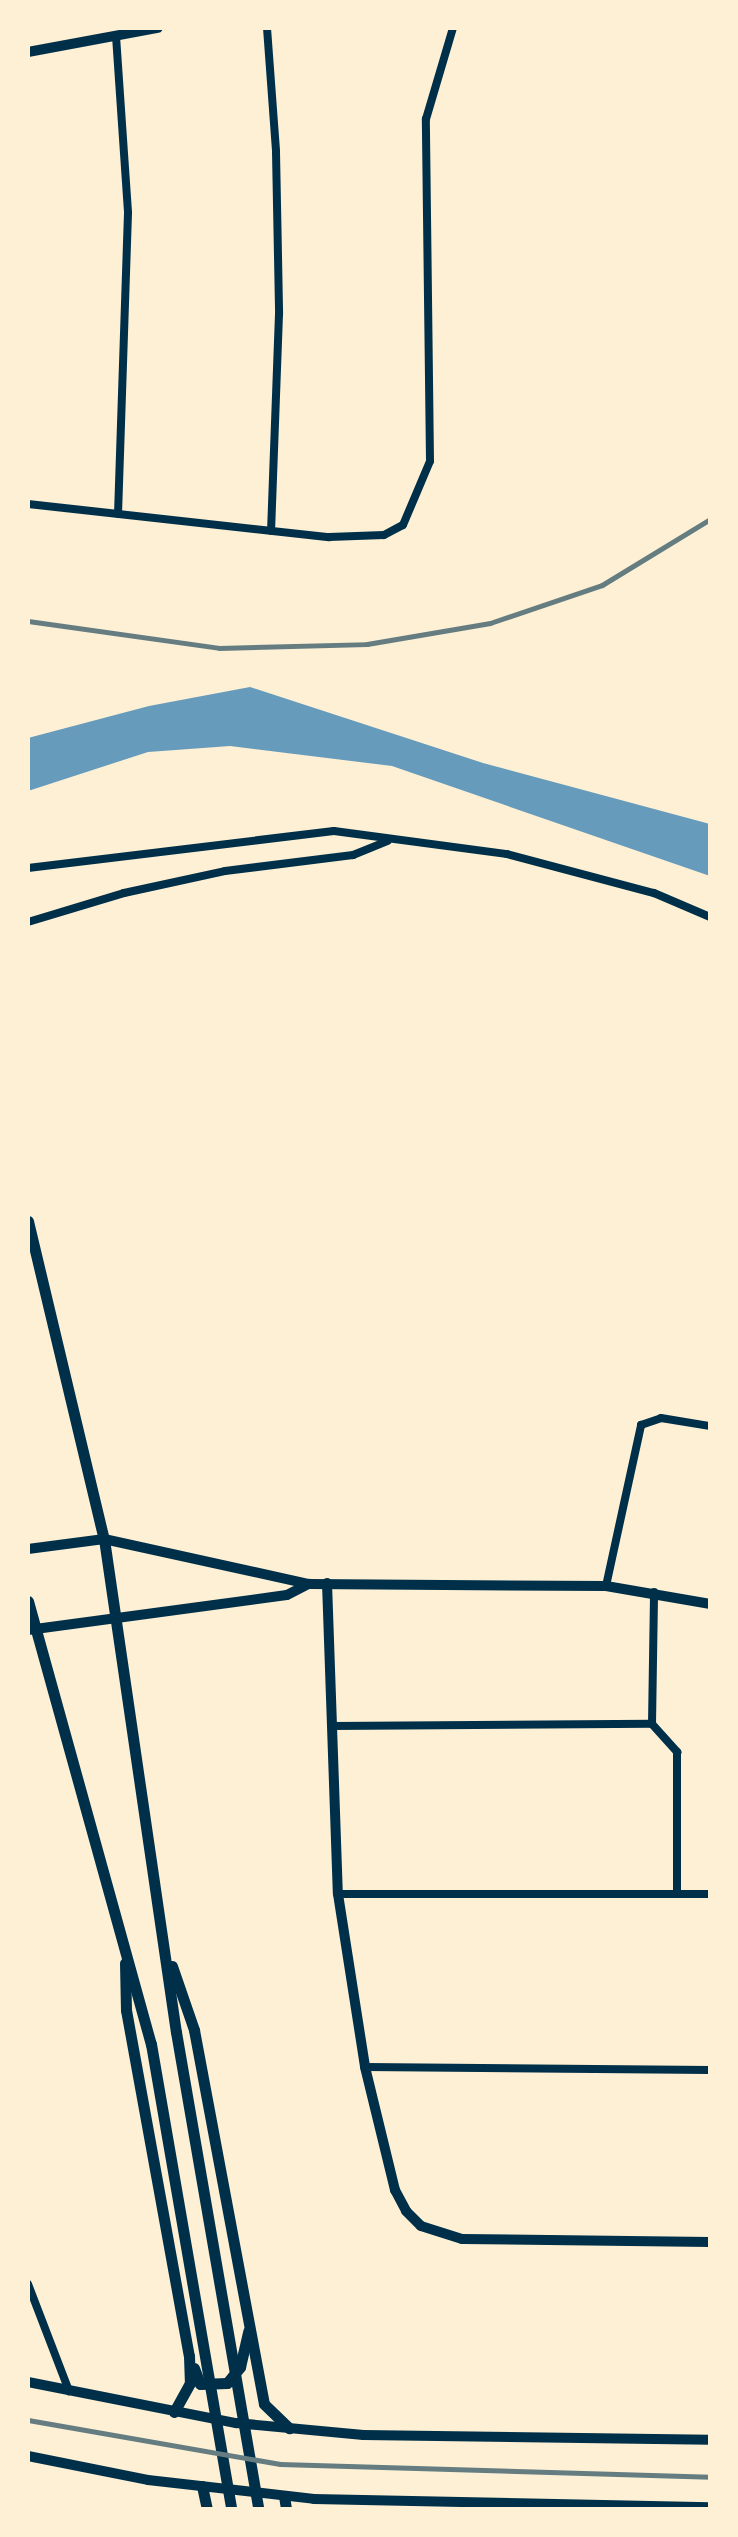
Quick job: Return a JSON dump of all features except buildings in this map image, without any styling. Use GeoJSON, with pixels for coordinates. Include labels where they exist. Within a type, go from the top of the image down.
{"type":"FeatureCollection","features":[{"type":"Feature","properties":{"kind":"main road"},"geometry":{"type":"LineString","coordinates":[[28,1221],[104,1539],[176,2032],[258,2509]]}},
{"type":"Feature","properties":{"kind":"main road"},"geometry":{"type":"LineString","coordinates":[[28,1601],[30,1630],[151,2044],[231,2509]]}},
{"type":"Feature","properties":{"kind":"main road"},"geometry":{"type":"LineString","coordinates":[[162,1936],[194,2030],[264,2404],[289,2428]]}},
{"type":"Feature","properties":{"kind":"main road"},"geometry":{"type":"LineString","coordinates":[[125,1947],[126,2010],[189,2356],[190,2383],[174,2412]]}},
{"type":"Feature","properties":{"kind":"main road"},"geometry":{"type":"LineString","coordinates":[[189,2356],[200,2384],[227,2383],[240,2367],[249,2325]]}},
{"type":"Feature","properties":{"kind":"main road"},"geometry":{"type":"LineString","coordinates":[[202,2486],[207,2509]]}},
{"type":"Feature","properties":{"kind":"main road"},"geometry":{"type":"LineString","coordinates":[[284,2496],[286,2509]]}},
{"type":"Feature","properties":{"kind":"street"},"geometry":{"type":"LineString","coordinates":[[28,52],[158,28]]}},
{"type":"Feature","properties":{"kind":"street"},"geometry":{"type":"LineString","coordinates":[[267,28],[276,152],[279,314],[271,531]]}},
{"type":"Feature","properties":{"kind":"street"},"geometry":{"type":"LineString","coordinates":[[28,504],[329,537],[384,535],[403,525],[424,484],[430,461],[426,119],[453,28]]}},
{"type":"Feature","properties":{"kind":"street"},"geometry":{"type":"LineString","coordinates":[[116,36],[128,213],[118,514]]}},
{"type":"Feature","properties":{"kind":"street"},"geometry":{"type":"LineString","coordinates":[[28,868],[297,833],[334,831],[507,854],[654,893],[710,917]]}},
{"type":"Feature","properties":{"kind":"street"},"geometry":{"type":"LineString","coordinates":[[28,922],[124,893],[225,871],[353,855],[388,840]]}},
{"type":"Feature","properties":{"kind":"street"},"geometry":{"type":"LineString","coordinates":[[606,1586],[641,1425],[661,1418],[710,1426]]}},
{"type":"Feature","properties":{"kind":"street"},"geometry":{"type":"LineString","coordinates":[[28,1549],[104,1539],[309,1584],[606,1586],[710,1604]]}},
{"type":"Feature","properties":{"kind":"street"},"geometry":{"type":"LineString","coordinates":[[327,1583],[338,1894],[365,2067],[395,2190],[421,2226],[462,2239],[710,2242]]}},
{"type":"Feature","properties":{"kind":"street"},"geometry":{"type":"LineString","coordinates":[[30,1630],[117,1621],[287,1595],[309,1584]]}},
{"type":"Feature","properties":{"kind":"street"},"geometry":{"type":"LineString","coordinates":[[654,1592],[652,1724],[677,1752],[677,1894]]}},
{"type":"Feature","properties":{"kind":"street"},"geometry":{"type":"LineString","coordinates":[[332,1726],[652,1724]]}},
{"type":"Feature","properties":{"kind":"street"},"geometry":{"type":"LineString","coordinates":[[338,1894],[710,1894]]}},
{"type":"Feature","properties":{"kind":"street"},"geometry":{"type":"LineString","coordinates":[[365,2067],[710,2070]]}},
{"type":"Feature","properties":{"kind":"street"},"geometry":{"type":"LineString","coordinates":[[28,2284],[69,2391]]}},
{"type":"Feature","properties":{"kind":"street"},"geometry":{"type":"LineString","coordinates":[[28,2382],[174,2412],[363,2435],[710,2440]]}},
{"type":"Feature","properties":{"kind":"street"},"geometry":{"type":"LineString","coordinates":[[28,2456],[202,2486],[284,2496],[455,2506],[710,2507]]}},
{"type":"Feature","properties":{"kind":"water"},"geometry":{"type":"Polygon","coordinates":[[[250,687],[483,763],[710,824],[710,876],[392,766],[230,746],[148,752],[28,791],[28,738],[149,706],[250,687]]]}},
{"type":"Feature","properties":{"kind":"railway"},"geometry":{"type":"LineString","coordinates":[[28,621],[219,648],[367,644],[490,623],[602,585],[710,519]]}},
{"type":"Feature","properties":{"kind":"railway"},"geometry":{"type":"LineString","coordinates":[[28,2420],[280,2464],[710,2477]]}}]}
